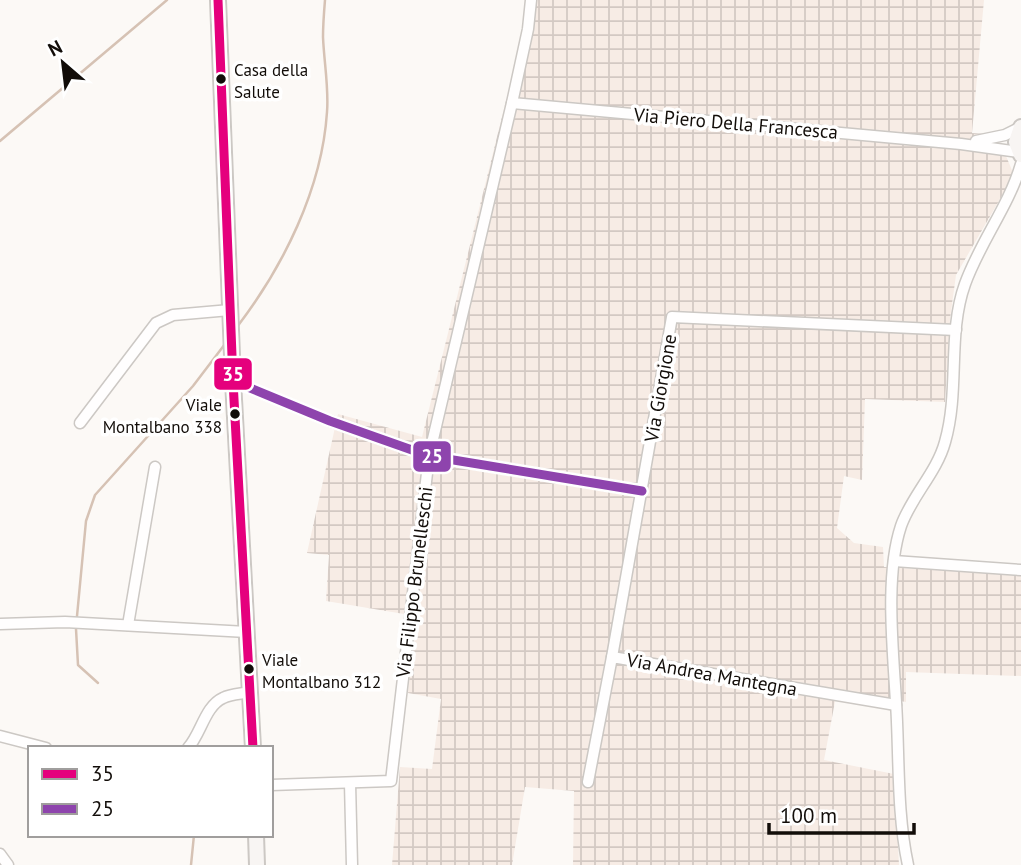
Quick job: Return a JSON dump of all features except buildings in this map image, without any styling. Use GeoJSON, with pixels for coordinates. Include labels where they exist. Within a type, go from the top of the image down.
{"type":"FeatureCollection","features":[{"type":"Feature","properties":{"kind":"main road"},"geometry":{"type":"LineString","coordinates":[[218,0],[233,381],[253,746]]}},
{"type":"Feature","properties":{"kind":"main road"},"geometry":{"type":"LineString","coordinates":[[1020,157],[1016,142],[1021,127]]}},
{"type":"Feature","properties":{"kind":"main road"},"geometry":{"type":"LineString","coordinates":[[256,837],[257,865]]}},
{"type":"Feature","properties":{"kind":"street","name":"Via Filippo Brunelleschi"},"geometry":{"type":"LineString","coordinates":[[273,785],[391,781],[429,456],[512,103],[528,29],[530,0]]}},
{"type":"Feature","properties":{"kind":"street","name":"Via Piero Della Francesca"},"geometry":{"type":"LineString","coordinates":[[512,103],[961,144]]}},
{"type":"Feature","properties":{"kind":"street"},"geometry":{"type":"LineString","coordinates":[[961,144],[998,137],[1021,127]]}},
{"type":"Feature","properties":{"kind":"street"},"geometry":{"type":"LineString","coordinates":[[908,865],[903,836],[896,705],[892,594],[894,561],[902,524],[945,444],[953,402],[956,330],[964,286],[986,236],[1018,180],[1020,157],[961,144]]}},
{"type":"Feature","properties":{"kind":"street"},"geometry":{"type":"LineString","coordinates":[[80,423],[156,323],[179,314],[230,315]]}},
{"type":"Feature","properties":{"kind":"street","name":"Via Giorgione"},"geometry":{"type":"LineString","coordinates":[[612,657],[672,317],[956,330]]}},
{"type":"Feature","properties":{"kind":"street"},"geometry":{"type":"LineString","coordinates":[[233,381],[330,421],[429,456],[642,491]]}},
{"type":"Feature","properties":{"kind":"street"},"geometry":{"type":"LineString","coordinates":[[128,625],[155,467]]}},
{"type":"Feature","properties":{"kind":"street"},"geometry":{"type":"LineString","coordinates":[[894,561],[1021,570]]}},
{"type":"Feature","properties":{"kind":"street"},"geometry":{"type":"LineString","coordinates":[[0,624],[65,622],[247,632]]}},
{"type":"Feature","properties":{"kind":"street","name":"Via Andrea Mantegna"},"geometry":{"type":"LineString","coordinates":[[588,782],[612,657],[896,705]]}},
{"type":"Feature","properties":{"kind":"street"},"geometry":{"type":"LineString","coordinates":[[190,746],[216,702],[227,696],[250,692]]}},
{"type":"Feature","properties":{"kind":"street"},"geometry":{"type":"LineString","coordinates":[[0,736],[38,746]]}},
{"type":"Feature","properties":{"kind":"street"},"geometry":{"type":"LineString","coordinates":[[350,783],[352,865]]}},
{"type":"Feature","properties":{"kind":"street"},"geometry":{"type":"LineString","coordinates":[[0,853],[8,865]]}},
{"type":"Feature","properties":{"kind":"shaded area"},"geometry":{"type":"Polygon","coordinates":[[[536,0],[984,0],[972,133],[986,134],[1006,156],[1014,175],[956,275],[950,319],[945,402],[865,399],[862,480],[844,476],[837,528],[854,543],[883,547],[884,567],[1021,575],[1021,676],[906,672],[906,702],[837,691],[824,760],[894,774],[899,865],[573,865],[574,791],[525,787],[512,865],[392,865],[400,767],[432,769],[441,699],[408,693],[416,616],[326,601],[329,555],[307,553],[338,414],[422,437],[505,105],[520,93],[536,0]]]}},
{"type":"Feature","properties":{"kind":"waterway"},"geometry":{"type":"LineString","coordinates":[[0,141],[167,0]]}},
{"type":"Feature","properties":{"kind":"waterway"},"geometry":{"type":"LineString","coordinates":[[237,327],[270,279],[284,253],[297,226],[317,170],[324,141],[327,103],[323,37],[325,0]]}},
{"type":"Feature","properties":{"kind":"waterway"},"geometry":{"type":"LineString","coordinates":[[77,616],[86,521],[95,495],[193,386],[225,344]]}},
{"type":"Feature","properties":{"kind":"waterway"},"geometry":{"type":"LineString","coordinates":[[76,629],[78,665],[98,683]]}},
{"type":"Feature","properties":{"kind":"waterway"},"geometry":{"type":"LineString","coordinates":[[191,865],[194,837]]}},
{"type":"Feature","properties":{"kind":"transit line","name":"35"},"geometry":{"type":"LineString","coordinates":[[218,0],[233,381],[253,746]]}},
{"type":"Feature","properties":{"kind":"transit line","name":"25"},"geometry":{"type":"LineString","coordinates":[[233,381],[330,421],[429,456],[642,491]]}},
{"type":"Feature","properties":{"kind":"place","name":"Casa della Salute"},"geometry":{"type":"Point","coordinates":[221,79]}},
{"type":"Feature","properties":{"kind":"place","name":"Viale Montalbano 338"},"geometry":{"type":"Point","coordinates":[235,414]}},
{"type":"Feature","properties":{"kind":"place","name":"Viale Montalbano 312"},"geometry":{"type":"Point","coordinates":[249,669]}}]}
